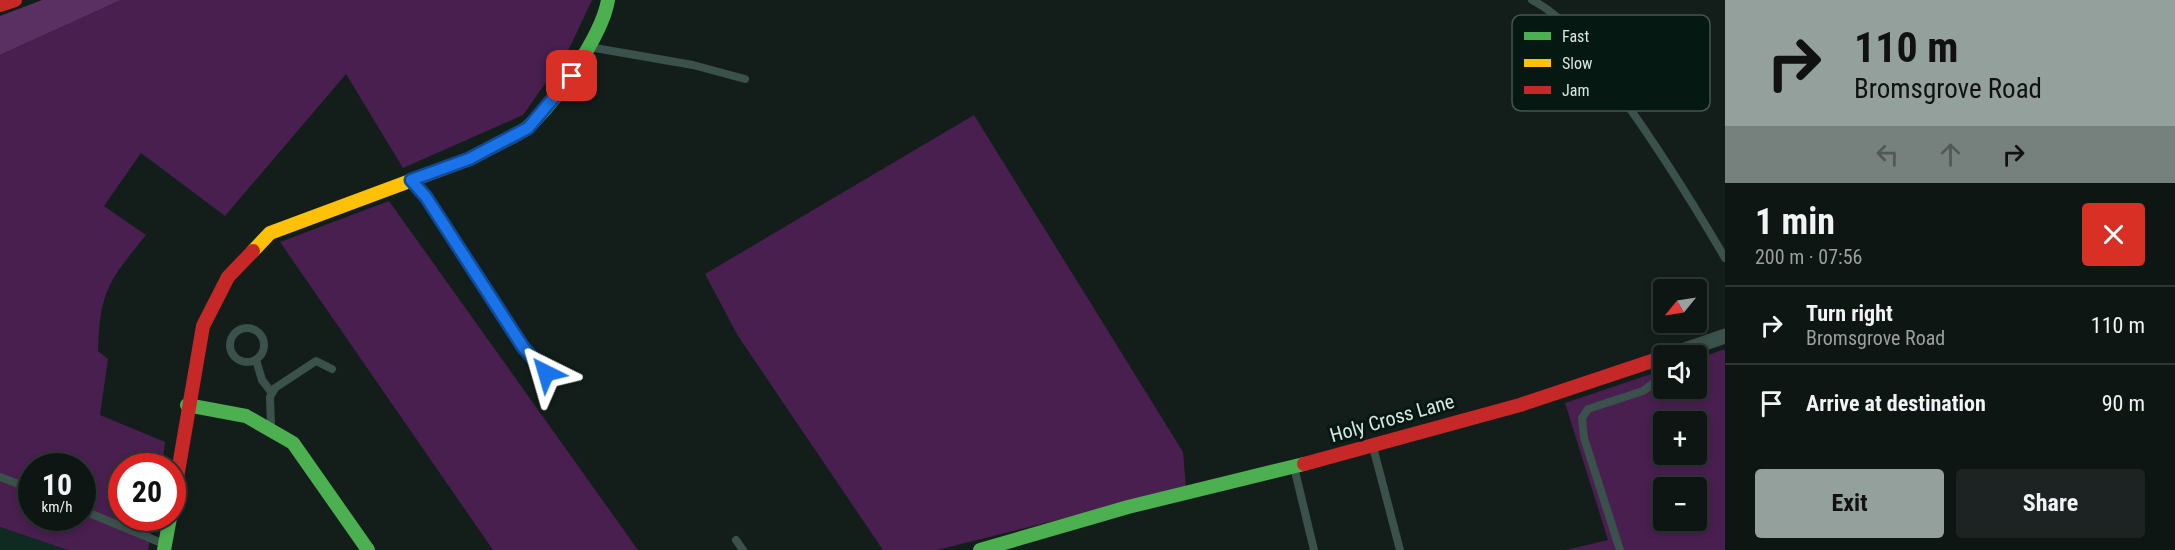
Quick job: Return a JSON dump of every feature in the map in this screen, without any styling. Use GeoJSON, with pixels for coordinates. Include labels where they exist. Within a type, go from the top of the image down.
{"type":"FeatureCollection","features":[{"type":"Feature","properties":{"kind":"main road"},"geometry":{"type":"LineString","coordinates":[[0,5],[15,0]]}},
{"type":"Feature","properties":{"kind":"main road"},"geometry":{"type":"LineString","coordinates":[[180,453],[203,326],[228,277],[264,238],[270,233],[469,159],[528,128],[572,76],[606,13],[608,0]]}},
{"type":"Feature","properties":{"kind":"main road","name":"Holy Cross Lane"},"geometry":{"type":"LineString","coordinates":[[981,550],[1025,544],[1128,507],[1294,466],[1520,405],[1653,360]]}},
{"type":"Feature","properties":{"kind":"main road"},"geometry":{"type":"LineString","coordinates":[[187,405],[246,416],[293,443],[368,550]]}},
{"type":"Feature","properties":{"kind":"main road"},"geometry":{"type":"LineString","coordinates":[[164,547],[167,531]]}},
{"type":"Feature","properties":{"kind":"street","name":"Holy Cross Lane"},"geometry":{"type":"LineString","coordinates":[[1698,345],[1725,336]]}},
{"type":"Feature","properties":{"kind":"lane"},"geometry":{"type":"LineString","coordinates":[[1532,0],[1551,15]]}},
{"type":"Feature","properties":{"kind":"lane"},"geometry":{"type":"LineString","coordinates":[[587,47],[693,64],[745,79]]}},
{"type":"Feature","properties":{"kind":"lane"},"geometry":{"type":"LineString","coordinates":[[1631,111],[1670,165],[1725,258]]}},
{"type":"Feature","properties":{"kind":"lane"},"geometry":{"type":"LineString","coordinates":[[411,180],[426,197],[523,347],[546,373]]}},
{"type":"Feature","properties":{"kind":"lane"},"geometry":{"type":"LineString","coordinates":[[256,360],[244,362],[234,357],[231,340],[238,331],[248,328],[261,337],[264,347],[256,360],[262,380],[272,393]]}},
{"type":"Feature","properties":{"kind":"lane"},"geometry":{"type":"LineString","coordinates":[[271,431],[270,397],[275,388],[316,361],[332,369]]}},
{"type":"Feature","properties":{"kind":"lane"},"geometry":{"type":"LineString","coordinates":[[1620,550],[1584,438],[1582,418],[1588,409],[1643,391],[1653,384]]}},
{"type":"Feature","properties":{"kind":"lane"},"geometry":{"type":"LineString","coordinates":[[1372,445],[1400,550]]}},
{"type":"Feature","properties":{"kind":"lane"},"geometry":{"type":"LineString","coordinates":[[1294,466],[1314,550]]}},
{"type":"Feature","properties":{"kind":"lane"},"geometry":{"type":"LineString","coordinates":[[0,477],[18,484]]}},
{"type":"Feature","properties":{"kind":"lane"},"geometry":{"type":"LineString","coordinates":[[96,516],[164,547]]}},
{"type":"Feature","properties":{"kind":"lane"},"geometry":{"type":"LineString","coordinates":[[736,540],[743,550]]}},
{"type":"Feature","properties":{"kind":"shaded area"},"geometry":{"type":"Polygon","coordinates":[[[42,0],[121,0],[0,55],[0,16],[42,0]]]}},
{"type":"Feature","properties":{"kind":"shaded area"},"geometry":{"type":"Polygon","coordinates":[[[121,0],[592,0],[568,51],[523,115],[403,168],[346,74],[225,216],[141,153],[104,206],[146,235],[123,264],[109,287],[101,314],[98,351],[108,359],[100,415],[165,442],[164,453],[108,453],[108,531],[152,531],[148,550],[68,550],[0,527],[0,55],[121,0]]]}},
{"type":"Feature","properties":{"kind":"shaded area"},"geometry":{"type":"Polygon","coordinates":[[[974,115],[1183,452],[1186,488],[937,550],[883,550],[738,336],[705,274],[974,115]]]}},
{"type":"Feature","properties":{"kind":"shaded area"},"geometry":{"type":"Polygon","coordinates":[[[389,201],[638,550],[493,550],[280,242],[389,201]]]}},
{"type":"Feature","properties":{"kind":"shaded area"},"geometry":{"type":"Polygon","coordinates":[[[1725,349],[1725,550],[1566,550],[1608,540],[1565,403],[1653,373],[1653,399],[1707,399],[1707,355],[1725,349]]]}},
{"type":"Feature","properties":{"kind":"shaded area"},"geometry":{"type":"Polygon","coordinates":[[[0,527],[68,550],[0,550],[0,527]]]}},
{"type":"Feature","properties":{"kind":"traffic: fast"},"geometry":{"type":"LineString","coordinates":[[496,145],[526,129],[552,101],[576,67],[597,31],[608,0]]}},
{"type":"Feature","properties":{"kind":"traffic: fast"},"geometry":{"type":"LineString","coordinates":[[187,405],[246,416],[293,443],[368,550]]}},
{"type":"Feature","properties":{"kind":"traffic: fast"},"geometry":{"type":"LineString","coordinates":[[980,550],[1128,507],[1304,464]]}},
{"type":"Feature","properties":{"kind":"traffic: fast"},"geometry":{"type":"LineString","coordinates":[[164,550],[168,531]]}},
{"type":"Feature","properties":{"kind":"traffic: slow"},"geometry":{"type":"LineString","coordinates":[[253,251],[270,233],[469,159],[496,145]]}},
{"type":"Feature","properties":{"kind":"traffic: jam"},"geometry":{"type":"LineString","coordinates":[[0,5],[15,0]]}},
{"type":"Feature","properties":{"kind":"traffic: jam"},"geometry":{"type":"LineString","coordinates":[[181,453],[203,326],[228,277],[253,251]]}},
{"type":"Feature","properties":{"kind":"traffic: jam"},"geometry":{"type":"LineString","coordinates":[[1304,464],[1520,405],[1653,361]]}},
{"type":"Feature","properties":{"kind":"route"},"geometry":{"type":"LineString","coordinates":[[546,373],[523,347],[426,197],[411,180],[469,159],[528,128],[572,76]]}}]}
